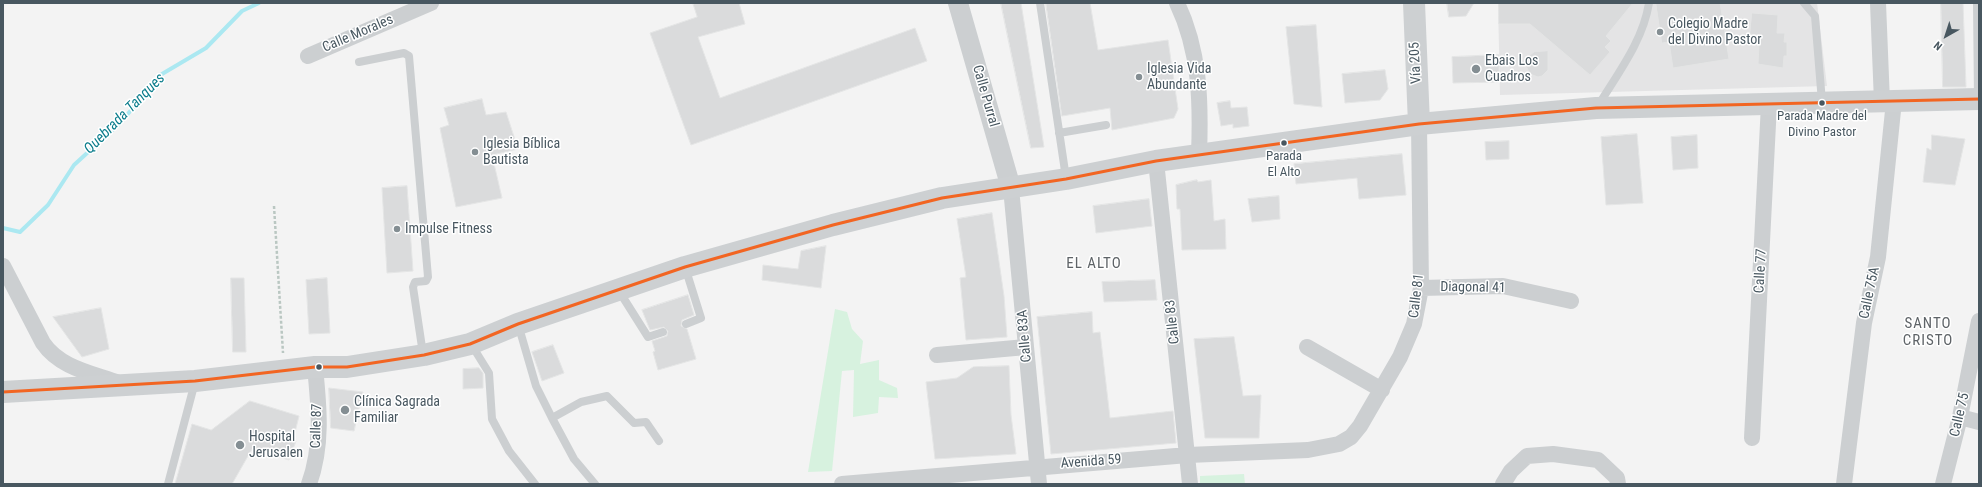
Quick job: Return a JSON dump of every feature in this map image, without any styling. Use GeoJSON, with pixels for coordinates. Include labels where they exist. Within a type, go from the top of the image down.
{"type":"FeatureCollection","features":[{"type":"Feature","properties":{"kind":"main road","name":"Vía 205"},"geometry":{"type":"LineString","coordinates":[[1414,3],[1419,124]]}},
{"type":"Feature","properties":{"kind":"main road"},"geometry":{"type":"LineString","coordinates":[[3,392],[195,381],[315,367],[347,367],[424,355],[470,344],[518,324],[685,267],[856,219],[942,198],[1066,179],[1199,154],[1419,124],[1596,108],[1979,99]]}},
{"type":"Feature","properties":{"kind":"street","name":"Calle Morales"},"geometry":{"type":"LineString","coordinates":[[308,56],[431,3]]}},
{"type":"Feature","properties":{"kind":"street","name":"Calle Purral"},"geometry":{"type":"LineString","coordinates":[[958,3],[1011,188]]}},
{"type":"Feature","properties":{"kind":"street"},"geometry":{"type":"LineString","coordinates":[[1177,3],[1185,20],[1195,54],[1201,110],[1199,154]]}},
{"type":"Feature","properties":{"kind":"street","name":"Calle 75A"},"geometry":{"type":"LineString","coordinates":[[1844,484],[1864,323],[1878,257],[1888,102],[1878,3]]}},
{"type":"Feature","properties":{"kind":"street","name":"Calle 77"},"geometry":{"type":"LineString","coordinates":[[1752,438],[1769,104]]}},
{"type":"Feature","properties":{"kind":"street","name":"Calle 81"},"geometry":{"type":"LineString","coordinates":[[1339,444],[1351,437],[1360,426],[1400,357],[1414,324],[1421,288],[1419,124]]}},
{"type":"Feature","properties":{"kind":"street","name":"Calle 83"},"geometry":{"type":"LineString","coordinates":[[1156,161],[1190,484]]}},
{"type":"Feature","properties":{"kind":"street","name":"Calle 83A"},"geometry":{"type":"LineString","coordinates":[[1011,188],[1039,484]]}},
{"type":"Feature","properties":{"kind":"street"},"geometry":{"type":"LineString","coordinates":[[3,266],[50,354],[62,362],[126,386]]}},
{"type":"Feature","properties":{"kind":"street","name":"Diagonal 41"},"geometry":{"type":"LineString","coordinates":[[1421,288],[1503,286],[1571,301]]}},
{"type":"Feature","properties":{"kind":"street","name":"Calle 75"},"geometry":{"type":"LineString","coordinates":[[1943,484],[1960,417],[1979,321]]}},
{"type":"Feature","properties":{"kind":"street"},"geometry":{"type":"LineString","coordinates":[[937,355],[1026,347]]}},
{"type":"Feature","properties":{"kind":"street"},"geometry":{"type":"LineString","coordinates":[[1307,347],[1382,390]]}},
{"type":"Feature","properties":{"kind":"street","name":"Calle 87"},"geometry":{"type":"LineString","coordinates":[[309,484],[314,470],[318,444],[320,413],[315,367]]}},
{"type":"Feature","properties":{"kind":"street"},"geometry":{"type":"LineString","coordinates":[[1960,417],[1979,422]]}},
{"type":"Feature","properties":{"kind":"street","name":"Avenida 59"},"geometry":{"type":"LineString","coordinates":[[842,484],[884,483],[1038,466],[1188,455],[1308,450],[1339,444]]}},
{"type":"Feature","properties":{"kind":"street"},"geometry":{"type":"LineString","coordinates":[[1507,477],[1527,456],[1553,454],[1598,460],[1618,481]]}},
{"type":"Feature","properties":{"kind":"lane"},"geometry":{"type":"LineString","coordinates":[[1040,3],[1066,179]]}},
{"type":"Feature","properties":{"kind":"lane"},"geometry":{"type":"LineString","coordinates":[[1596,108],[1635,46],[1647,18],[1649,3]]}},
{"type":"Feature","properties":{"kind":"lane"},"geometry":{"type":"LineString","coordinates":[[1804,3],[1815,16],[1822,103]]}},
{"type":"Feature","properties":{"kind":"lane"},"geometry":{"type":"LineString","coordinates":[[1977,3],[1979,99]]}},
{"type":"Feature","properties":{"kind":"lane"},"geometry":{"type":"LineString","coordinates":[[359,62],[404,53],[409,56],[428,277],[426,281],[415,282],[412,287],[424,355]]}},
{"type":"Feature","properties":{"kind":"lane"},"geometry":{"type":"LineString","coordinates":[[1059,133],[1106,125]]}},
{"type":"Feature","properties":{"kind":"lane"},"geometry":{"type":"LineString","coordinates":[[685,267],[701,318],[686,324]]}},
{"type":"Feature","properties":{"kind":"lane"},"geometry":{"type":"LineString","coordinates":[[619,290],[648,337],[663,332]]}},
{"type":"Feature","properties":{"kind":"lane"},"geometry":{"type":"LineString","coordinates":[[518,324],[536,386],[574,459],[595,484]]}},
{"type":"Feature","properties":{"kind":"lane"},"geometry":{"type":"LineString","coordinates":[[470,344],[489,373],[492,419],[509,451],[535,484]]}},
{"type":"Feature","properties":{"kind":"lane"},"geometry":{"type":"LineString","coordinates":[[168,484],[195,381]]}},
{"type":"Feature","properties":{"kind":"lane"},"geometry":{"type":"LineString","coordinates":[[552,418],[581,402],[608,396],[634,423],[646,422],[659,441]]}},
{"type":"Feature","properties":{"kind":"path"},"geometry":{"type":"LineString","coordinates":[[274,206],[284,371]]}},
{"type":"Feature","properties":{"kind":"shaded area","name":"Colegio Madre del Divino Pastor"},"geometry":{"type":"Polygon","coordinates":[[[1498,3],[1817,3],[1827,86],[1500,95],[1498,3]]]}},
{"type":"Feature","properties":{"kind":"green space"},"geometry":{"type":"Polygon","coordinates":[[[835,309],[847,312],[852,329],[863,341],[860,364],[879,360],[879,380],[897,388],[898,398],[879,397],[878,413],[853,417],[854,370],[842,371],[832,471],[808,472],[835,309]]]}},
{"type":"Feature","properties":{"kind":"green space"},"geometry":{"type":"Polygon","coordinates":[[[1244,474],[1245,484],[1200,484],[1200,476],[1244,474]]]}},
{"type":"Feature","properties":{"kind":"building"},"geometry":{"type":"Polygon","coordinates":[[[693,3],[739,3],[745,24],[698,37],[720,98],[915,28],[927,61],[691,145],[650,33],[697,17],[693,3]]]}},
{"type":"Feature","properties":{"kind":"building"},"geometry":{"type":"Polygon","coordinates":[[[1001,3],[1021,3],[1044,147],[1031,148],[1001,3]]]}},
{"type":"Feature","properties":{"kind":"building"},"geometry":{"type":"Polygon","coordinates":[[[1046,3],[1090,3],[1098,50],[1168,40],[1178,109],[1174,118],[1112,130],[1110,108],[1062,116],[1046,3]]]}},
{"type":"Feature","properties":{"kind":"building","name":"Ebais Los Cuadros"},"geometry":{"type":"Polygon","coordinates":[[[1447,3],[1474,3],[1466,16],[1449,17],[1447,3]]]}},
{"type":"Feature","properties":{"kind":"building"},"geometry":{"type":"Polygon","coordinates":[[[1499,3],[1633,3],[1606,36],[1611,41],[1605,47],[1610,52],[1590,75],[1530,24],[1499,24],[1499,3]]]}},
{"type":"Feature","properties":{"kind":"building"},"geometry":{"type":"Polygon","coordinates":[[[1656,3],[1720,3],[1729,59],[1673,68],[1669,42],[1662,43],[1656,3]]]}},
{"type":"Feature","properties":{"kind":"building"},"geometry":{"type":"Polygon","coordinates":[[[1941,3],[1963,3],[1966,87],[1943,87],[1941,3]]]}},
{"type":"Feature","properties":{"kind":"building"},"geometry":{"type":"Polygon","coordinates":[[[1752,13],[1778,15],[1777,33],[1785,33],[1784,42],[1787,42],[1787,56],[1784,56],[1783,68],[1758,64],[1758,35],[1750,34],[1752,13]]]}},
{"type":"Feature","properties":{"kind":"building"},"geometry":{"type":"Polygon","coordinates":[[[1316,25],[1322,107],[1294,104],[1286,27],[1316,25]]]}},
{"type":"Feature","properties":{"kind":"building"},"geometry":{"type":"Polygon","coordinates":[[[1548,51],[1548,70],[1542,76],[1538,77],[1530,74],[1525,64],[1527,57],[1534,52],[1548,51]]]}},
{"type":"Feature","properties":{"kind":"building","name":"Ebais Los Cuadros"},"geometry":{"type":"Polygon","coordinates":[[[1499,55],[1499,82],[1453,83],[1452,57],[1499,55]]]}},
{"type":"Feature","properties":{"kind":"building"},"geometry":{"type":"Polygon","coordinates":[[[1385,70],[1388,89],[1380,100],[1345,103],[1342,74],[1385,70]]]}},
{"type":"Feature","properties":{"kind":"building","name":"Iglesia Bíblica Bautista"},"geometry":{"type":"Polygon","coordinates":[[[482,99],[486,115],[506,112],[518,149],[492,155],[502,198],[456,207],[440,128],[449,125],[444,108],[482,99]]]}},
{"type":"Feature","properties":{"kind":"building"},"geometry":{"type":"Polygon","coordinates":[[[1230,101],[1231,108],[1247,107],[1249,126],[1233,128],[1233,124],[1221,126],[1217,103],[1230,101]]]}},
{"type":"Feature","properties":{"kind":"building"},"geometry":{"type":"Polygon","coordinates":[[[1637,134],[1643,203],[1606,205],[1601,137],[1637,134]]]}},
{"type":"Feature","properties":{"kind":"building"},"geometry":{"type":"Polygon","coordinates":[[[1697,135],[1698,168],[1673,170],[1671,137],[1697,135]]]}},
{"type":"Feature","properties":{"kind":"building"},"geometry":{"type":"Polygon","coordinates":[[[1932,135],[1965,139],[1955,185],[1923,182],[1927,148],[1931,150],[1932,135]]]}},
{"type":"Feature","properties":{"kind":"building"},"geometry":{"type":"Polygon","coordinates":[[[1509,141],[1509,159],[1486,160],[1485,142],[1509,141]]]}},
{"type":"Feature","properties":{"kind":"building"},"geometry":{"type":"Polygon","coordinates":[[[1402,154],[1406,195],[1359,199],[1357,178],[1296,184],[1294,164],[1402,154]]]}},
{"type":"Feature","properties":{"kind":"building"},"geometry":{"type":"Polygon","coordinates":[[[1197,180],[1198,182],[1211,180],[1214,221],[1225,219],[1226,249],[1182,250],[1180,209],[1177,209],[1176,185],[1197,180]]]}},
{"type":"Feature","properties":{"kind":"building","name":"Impulse Fitness"},"geometry":{"type":"Polygon","coordinates":[[[407,186],[413,271],[387,273],[382,188],[407,186]]]}},
{"type":"Feature","properties":{"kind":"building"},"geometry":{"type":"Polygon","coordinates":[[[1279,196],[1280,219],[1252,222],[1248,199],[1279,196]]]}},
{"type":"Feature","properties":{"kind":"building"},"geometry":{"type":"Polygon","coordinates":[[[1149,199],[1152,226],[1096,233],[1093,206],[1149,199]]]}},
{"type":"Feature","properties":{"kind":"building"},"geometry":{"type":"Polygon","coordinates":[[[992,213],[1004,296],[1007,337],[966,340],[960,278],[966,277],[957,219],[992,213]]]}},
{"type":"Feature","properties":{"kind":"building"},"geometry":{"type":"Polygon","coordinates":[[[826,246],[821,288],[762,280],[763,265],[798,269],[801,251],[826,246]]]}},
{"type":"Feature","properties":{"kind":"building"},"geometry":{"type":"Polygon","coordinates":[[[231,278],[244,278],[246,352],[233,352],[231,278]]]}},
{"type":"Feature","properties":{"kind":"building"},"geometry":{"type":"Polygon","coordinates":[[[327,278],[330,333],[309,334],[306,280],[327,278]]]}},
{"type":"Feature","properties":{"kind":"building"},"geometry":{"type":"Polygon","coordinates":[[[1155,280],[1157,300],[1104,302],[1102,282],[1155,280]]]}},
{"type":"Feature","properties":{"kind":"building"},"geometry":{"type":"Polygon","coordinates":[[[688,295],[694,315],[682,320],[681,326],[687,329],[696,359],[658,370],[653,352],[655,351],[652,341],[667,336],[668,331],[664,327],[650,330],[642,310],[688,295]]]}},
{"type":"Feature","properties":{"kind":"building"},"geometry":{"type":"Polygon","coordinates":[[[101,308],[109,349],[82,357],[53,317],[101,308]]]}},
{"type":"Feature","properties":{"kind":"building"},"geometry":{"type":"Polygon","coordinates":[[[1092,312],[1093,333],[1100,332],[1110,418],[1173,411],[1176,443],[1051,454],[1037,317],[1092,312]]]}},
{"type":"Feature","properties":{"kind":"building"},"geometry":{"type":"Polygon","coordinates":[[[1234,337],[1243,396],[1261,395],[1259,438],[1205,438],[1194,339],[1234,337]]]}},
{"type":"Feature","properties":{"kind":"building"},"geometry":{"type":"Polygon","coordinates":[[[553,345],[564,373],[542,381],[532,352],[553,345]]]}},
{"type":"Feature","properties":{"kind":"building"},"geometry":{"type":"Polygon","coordinates":[[[1009,366],[1011,415],[1016,454],[935,459],[926,382],[957,378],[973,367],[1009,366]]]}},
{"type":"Feature","properties":{"kind":"building"},"geometry":{"type":"Polygon","coordinates":[[[479,368],[483,373],[483,388],[463,389],[463,369],[479,368]]]}},
{"type":"Feature","properties":{"kind":"building","name":"Clínica Sagrada Familiar"},"geometry":{"type":"Polygon","coordinates":[[[329,388],[363,392],[354,431],[331,428],[329,388]]]}},
{"type":"Feature","properties":{"kind":"building","name":"Hospital Jerusalen"},"geometry":{"type":"Polygon","coordinates":[[[250,401],[299,416],[293,440],[296,441],[289,460],[252,449],[232,484],[175,484],[192,424],[211,430],[250,401]]]}},
{"type":"Feature","properties":{"kind":"waterway","name":"Quebrada Tanques"},"geometry":{"type":"LineString","coordinates":[[3,228],[20,232],[48,205],[74,165],[120,123],[162,74],[206,48],[242,11],[259,3]]}},
{"type":"Feature","properties":{"kind":"transit line"},"geometry":{"type":"LineString","coordinates":[[3,392],[195,381],[315,367],[347,367],[424,355],[470,344],[518,324],[685,267],[833,225],[942,198],[1066,179],[1156,161],[1419,124],[1596,108],[1979,99]]}},
{"type":"Feature","properties":{"kind":"place","name":"Colegio Madre del Divino Pastor"},"geometry":{"type":"Point","coordinates":[1660,32]}},
{"type":"Feature","properties":{"kind":"place","name":"Ebais Los Cuadros"},"geometry":{"type":"Point","coordinates":[1476,69]}},
{"type":"Feature","properties":{"kind":"place","name":"Iglesia Vida Abundante"},"geometry":{"type":"Point","coordinates":[1139,77]}},
{"type":"Feature","properties":{"kind":"place","name":"Parada Madre del Divino Pastor"},"geometry":{"type":"Point","coordinates":[1822,103]}},
{"type":"Feature","properties":{"kind":"place","name":"Parada El Alto"},"geometry":{"type":"Point","coordinates":[1284,143]}},
{"type":"Feature","properties":{"kind":"place","name":"Iglesia Bíblica Bautista"},"geometry":{"type":"Point","coordinates":[475,152]}},
{"type":"Feature","properties":{"kind":"place","name":"Impulse Fitness"},"geometry":{"type":"Point","coordinates":[397,229]}},
{"type":"Feature","properties":{"kind":"place","name":"Clínica Sagrada Familiar"},"geometry":{"type":"Point","coordinates":[345,410]}},
{"type":"Feature","properties":{"kind":"place","name":"Hospital Jerusalen"},"geometry":{"type":"Point","coordinates":[240,445]}},
{"type":"Feature","properties":{"kind":"district","name":"EL ALTO"},"geometry":{"type":"Point","coordinates":[1094,264]}},
{"type":"Feature","properties":{"kind":"district","name":"SANTO CRISTO"},"geometry":{"type":"Point","coordinates":[1928,332]}}]}
